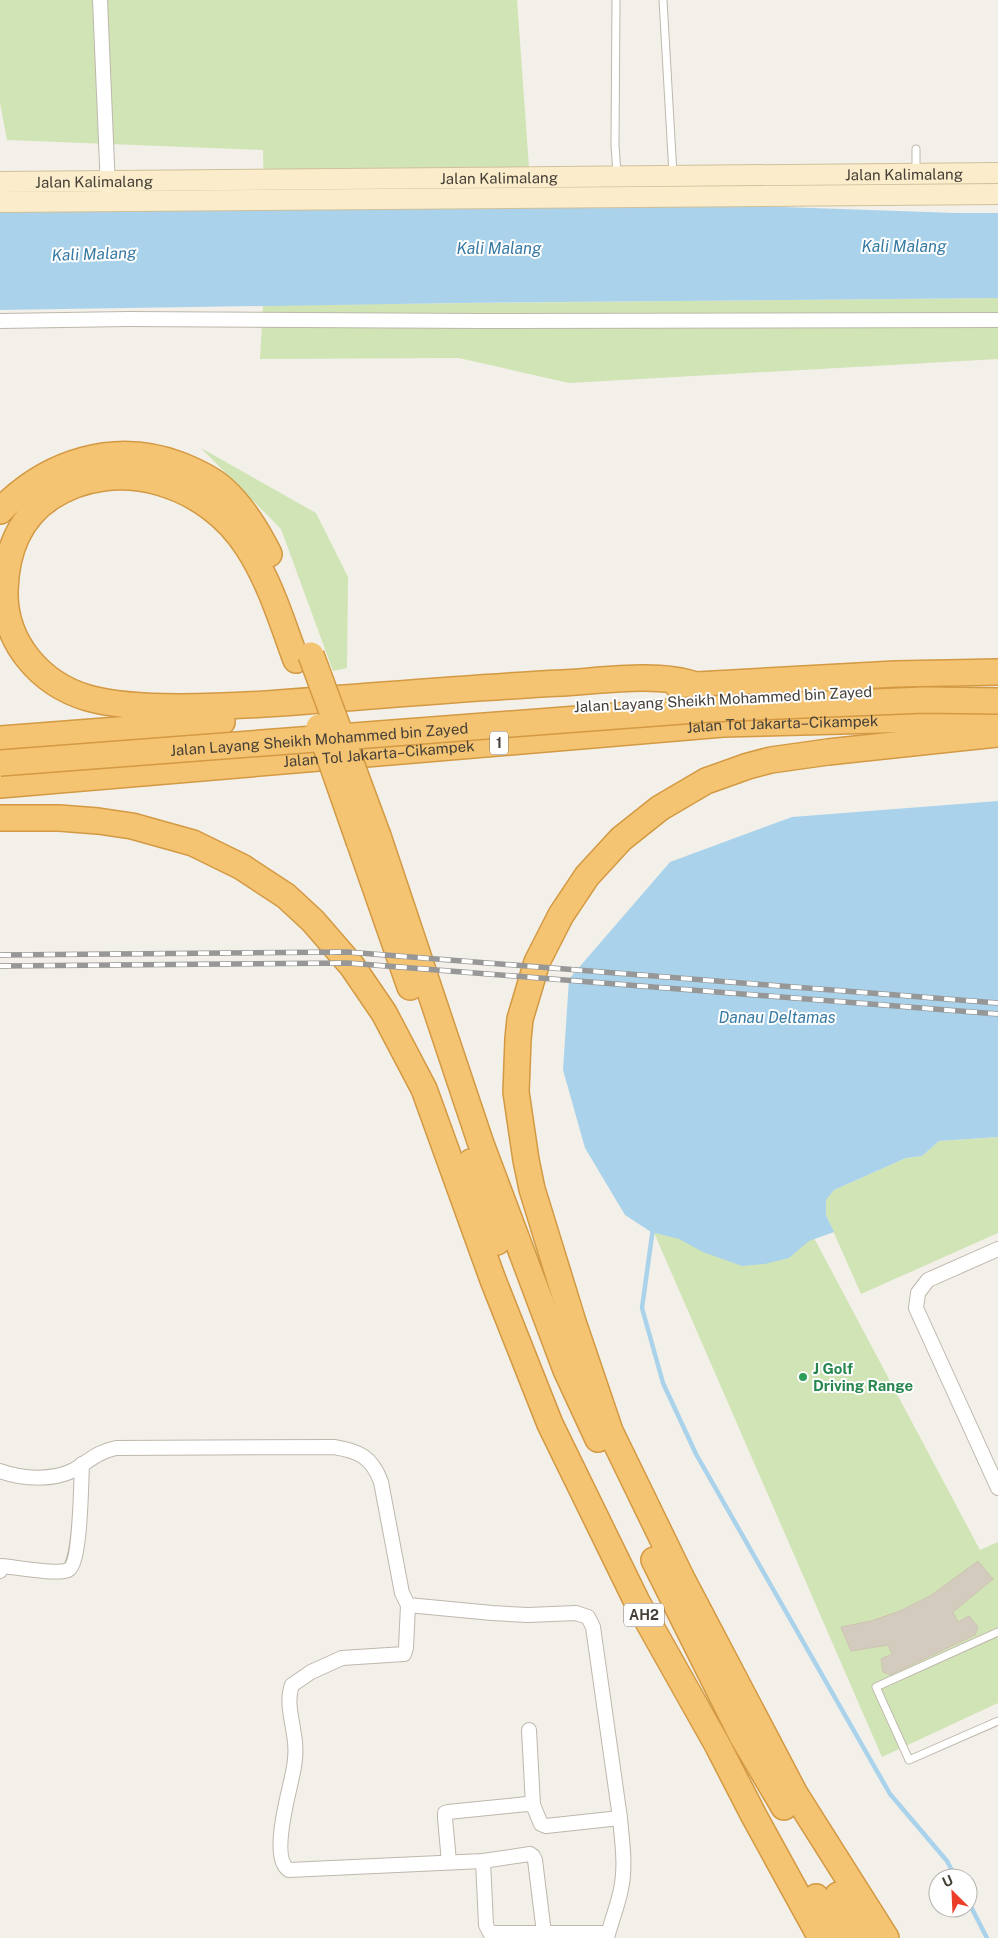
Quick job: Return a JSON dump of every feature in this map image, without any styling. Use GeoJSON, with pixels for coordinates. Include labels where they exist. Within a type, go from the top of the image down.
{"type":"FeatureCollection","features":[{"type":"Feature","properties":{"kind":"highway"},"geometry":{"type":"LineString","coordinates":[[0,511],[14,497],[44,476],[65,465],[98,456],[134,454],[167,460],[192,469],[222,488],[251,521],[278,572],[293,606],[303,657]]}},
{"type":"Feature","properties":{"kind":"highway"},"geometry":{"type":"LineString","coordinates":[[500,1276],[454,1112],[368,838],[303,657],[258,566],[235,529],[199,499],[162,482],[135,477],[106,478],[84,482],[53,496],[37,508],[25,521],[9,554],[5,573],[5,598],[8,618],[16,641],[24,655],[35,669],[52,682],[71,692],[103,701],[156,707],[232,708],[490,686],[647,678],[674,680],[695,685]]}},
{"type":"Feature","properties":{"kind":"highway"},"geometry":{"type":"LineString","coordinates":[[0,739],[494,703],[695,685],[895,674],[998,672]]}},
{"type":"Feature","properties":{"kind":"highway","name":"Jalan Layang Sheikh Mohammed bin Zayed"},"geometry":{"type":"LineString","coordinates":[[0,750],[236,730],[510,712],[906,688],[998,689]]}},
{"type":"Feature","properties":{"kind":"highway","name":"Jalan Layang Sheikh Mohammed bin Zayed"},"geometry":{"type":"LineString","coordinates":[[0,763],[709,709],[924,700],[998,700]]}},
{"type":"Feature","properties":{"kind":"highway","name":"Jalan Tol Jakarta–Cikampek"},"geometry":{"type":"LineString","coordinates":[[0,785],[723,724],[998,717]]}},
{"type":"Feature","properties":{"kind":"highway"},"geometry":{"type":"LineString","coordinates":[[886,1938],[795,1794],[681,1577],[610,1431],[573,1322],[532,1189],[522,1140],[516,1092],[518,1039],[520,1019],[537,962],[549,936],[572,897],[587,876],[621,839],[660,808],[706,781],[771,760],[998,734]]}},
{"type":"Feature","properties":{"kind":"highway"},"geometry":{"type":"LineString","coordinates":[[0,818],[59,818],[132,826],[183,840],[219,854],[242,866],[286,896],[332,942],[384,1013],[424,1089],[500,1276]]}},
{"type":"Feature","properties":{"kind":"highway","name":"AH2"},"geometry":{"type":"LineString","coordinates":[[368,838],[566,1370],[670,1594],[742,1736],[865,1938]]}},
{"type":"Feature","properties":{"kind":"highway","name":"AH2"},"geometry":{"type":"LineString","coordinates":[[500,1276],[550,1424],[637,1602],[718,1746],[767,1842],[821,1938]]}},
{"type":"Feature","properties":{"kind":"highway","name":"AH2"},"geometry":{"type":"LineString","coordinates":[[500,1276],[652,1602],[769,1820],[842,1938]]}},
{"type":"Feature","properties":{"kind":"main road","name":"Jalan Kalimalang"},"geometry":{"type":"LineString","coordinates":[[0,202],[109,201],[618,187],[917,184],[998,173]]}},
{"type":"Feature","properties":{"kind":"main road","name":"Jalan Kalimalang"},"geometry":{"type":"LineString","coordinates":[[0,182],[108,181],[618,187]]}},
{"type":"Feature","properties":{"kind":"main road","name":"Jalan Kalimalang"},"geometry":{"type":"LineString","coordinates":[[917,184],[998,194]]}},
{"type":"Feature","properties":{"kind":"street"},"geometry":{"type":"LineString","coordinates":[[100,0],[109,201]]}},
{"type":"Feature","properties":{"kind":"street"},"geometry":{"type":"LineString","coordinates":[[0,321],[128,319],[483,321],[998,320]]}},
{"type":"Feature","properties":{"kind":"street"},"geometry":{"type":"LineString","coordinates":[[998,1249],[928,1280],[918,1293],[916,1308],[998,1488]]}},
{"type":"Feature","properties":{"kind":"street"},"geometry":{"type":"LineString","coordinates":[[0,1471],[13,1476],[43,1478],[75,1469],[99,1453],[116,1448],[334,1447],[350,1450],[364,1456],[371,1462],[379,1477],[402,1593],[408,1605],[406,1648],[404,1654],[342,1658],[311,1672],[292,1685],[289,1698],[295,1736],[295,1762],[284,1817],[281,1842],[282,1862],[284,1867],[289,1870],[483,1861],[527,1854],[533,1856],[544,1934]]}},
{"type":"Feature","properties":{"kind":"street"},"geometry":{"type":"LineString","coordinates":[[0,1571],[2,1566],[56,1571],[68,1570],[72,1565],[77,1548],[82,1464]]}},
{"type":"Feature","properties":{"kind":"street"},"geometry":{"type":"LineString","coordinates":[[408,1605],[528,1615],[576,1613],[588,1617],[593,1627],[620,1818],[623,1866],[621,1888],[607,1936],[493,1934],[486,1925],[483,1861]]}},
{"type":"Feature","properties":{"kind":"street"},"geometry":{"type":"LineString","coordinates":[[529,1730],[533,1805],[541,1824],[546,1826],[620,1818]]}},
{"type":"Feature","properties":{"kind":"street"},"geometry":{"type":"LineString","coordinates":[[449,1862],[446,1813],[527,1804],[533,1805]]}},
{"type":"Feature","properties":{"kind":"lane"},"geometry":{"type":"LineString","coordinates":[[616,0],[615,145],[618,187]]}},
{"type":"Feature","properties":{"kind":"lane"},"geometry":{"type":"LineString","coordinates":[[663,0],[674,186]]}},
{"type":"Feature","properties":{"kind":"lane"},"geometry":{"type":"LineString","coordinates":[[916,149],[917,184]]}},
{"type":"Feature","properties":{"kind":"lane"},"geometry":{"type":"LineString","coordinates":[[998,1632],[876,1688],[909,1760],[998,1721]]}},
{"type":"Feature","properties":{"kind":"green space"},"geometry":{"type":"Polygon","coordinates":[[[0,0],[517,0],[531,195],[264,200],[263,150],[7,140],[0,103],[0,0]]]}},
{"type":"Feature","properties":{"kind":"green space"},"geometry":{"type":"Polygon","coordinates":[[[998,298],[998,359],[569,383],[459,358],[260,359],[263,305],[998,298]]]}},
{"type":"Feature","properties":{"kind":"green space"},"geometry":{"type":"Polygon","coordinates":[[[201,448],[316,513],[348,577],[347,668],[333,671],[281,529],[201,448]]]}},
{"type":"Feature","properties":{"kind":"green space"},"geometry":{"type":"Polygon","coordinates":[[[998,1137],[998,1233],[861,1294],[826,1215],[826,1199],[834,1190],[906,1158],[922,1156],[939,1141],[998,1137]]]}},
{"type":"Feature","properties":{"kind":"green space","name":"J Golf Driving Range"},"geometry":{"type":"Polygon","coordinates":[[[772,1159],[980,1550],[998,1542],[998,1703],[882,1757],[645,1212],[772,1159]]]}},
{"type":"Feature","properties":{"kind":"water","name":"Kali Malang"},"geometry":{"type":"Polygon","coordinates":[[[532,198],[998,213],[998,298],[0,310],[0,202],[532,198]]]}},
{"type":"Feature","properties":{"kind":"water","name":"Danau Deltamas"},"geometry":{"type":"Polygon","coordinates":[[[998,801],[998,1137],[939,1141],[922,1156],[906,1158],[834,1190],[826,1200],[826,1215],[834,1232],[809,1241],[789,1258],[765,1264],[742,1266],[703,1252],[679,1239],[651,1232],[625,1215],[585,1148],[563,1070],[569,979],[670,862],[792,817],[998,801]]]}},
{"type":"Feature","properties":{"kind":"building"},"geometry":{"type":"Polygon","coordinates":[[[978,1561],[993,1579],[953,1612],[958,1622],[969,1616],[978,1627],[975,1635],[890,1675],[883,1672],[881,1659],[892,1654],[888,1645],[851,1651],[841,1627],[871,1621],[900,1611],[930,1596],[978,1561]]]}},
{"type":"Feature","properties":{"kind":"waterway"},"geometry":{"type":"LineString","coordinates":[[653,1228],[642,1308],[663,1383],[696,1454],[890,1794],[947,1861],[951,1868]]}},
{"type":"Feature","properties":{"kind":"waterway"},"geometry":{"type":"LineString","coordinates":[[977,1918],[987,1938]]}},
{"type":"Feature","properties":{"kind":"railway"},"geometry":{"type":"LineString","coordinates":[[0,955],[347,952],[998,1003]]}},
{"type":"Feature","properties":{"kind":"railway"},"geometry":{"type":"LineString","coordinates":[[0,966],[348,963],[998,1014]]}},
{"type":"Feature","properties":{"kind":"place","name":"J Golf Driving Range"},"geometry":{"type":"Point","coordinates":[803,1377]}}]}
